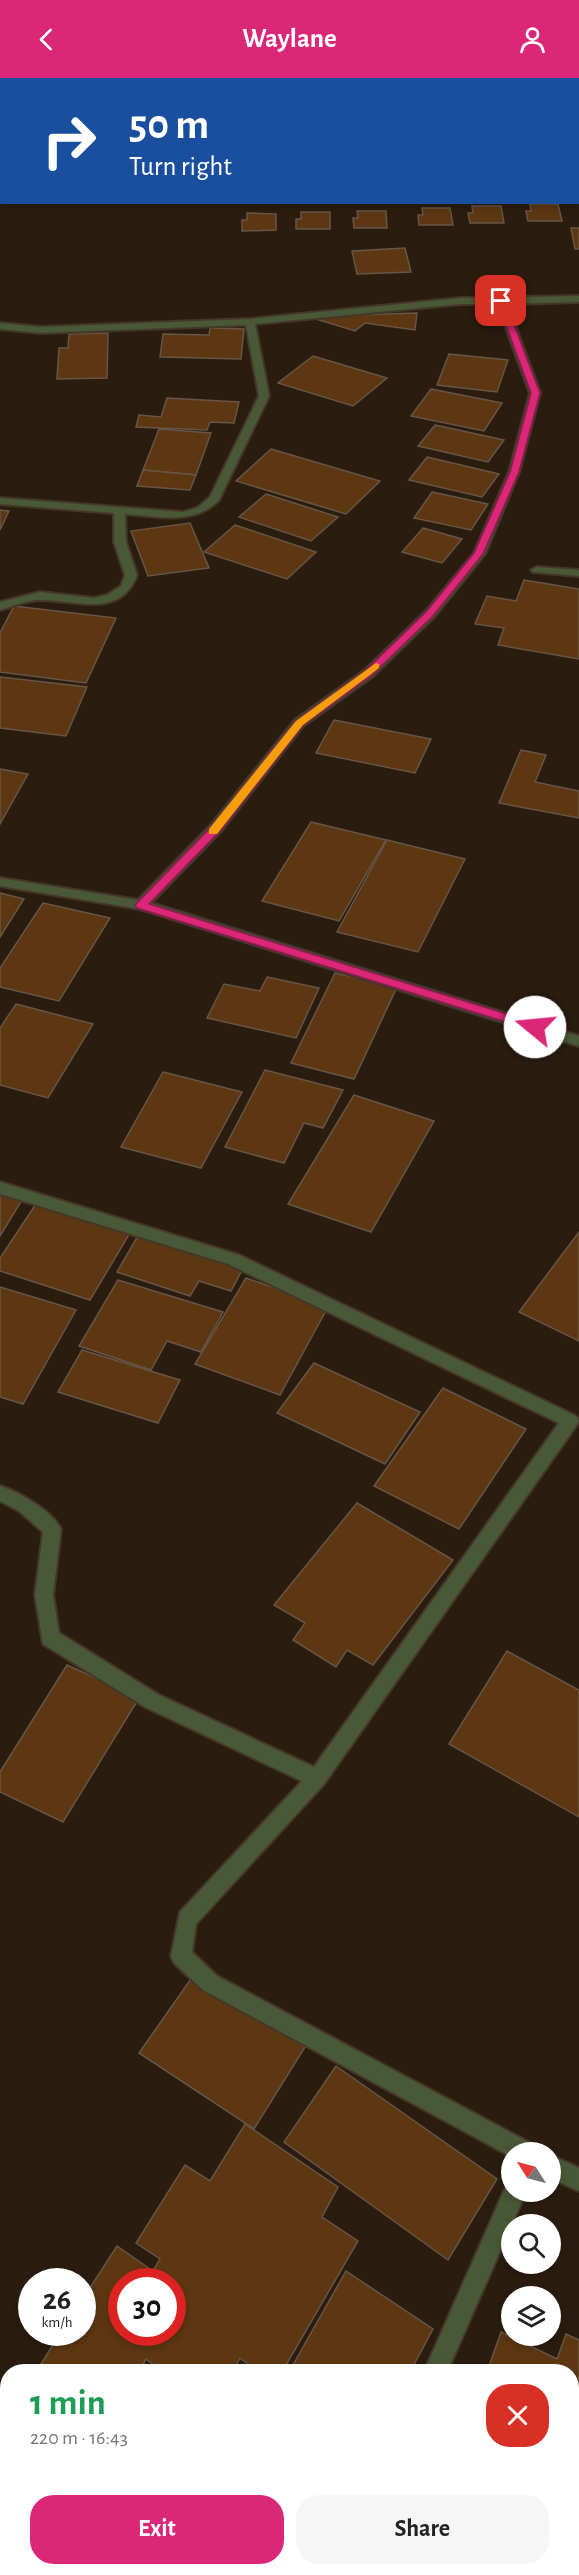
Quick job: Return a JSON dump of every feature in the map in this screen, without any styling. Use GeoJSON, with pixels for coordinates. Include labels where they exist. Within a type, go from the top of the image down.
{"type":"FeatureCollection","features":[{"type":"Feature","properties":{"kind":"street"},"geometry":{"type":"LineString","coordinates":[[0,326],[40,330],[250,322],[461,301],[579,299]]}},
{"type":"Feature","properties":{"kind":"street"},"geometry":{"type":"LineString","coordinates":[[141,905],[216,828],[299,723],[369,673],[430,614],[479,554],[514,472],[536,393],[501,301]]}},
{"type":"Feature","properties":{"kind":"street"},"geometry":{"type":"LineString","coordinates":[[0,501],[183,515],[195,513],[206,507],[215,498],[264,396],[250,322]]}},
{"type":"Feature","properties":{"kind":"street"},"geometry":{"type":"LineString","coordinates":[[0,606],[12,601],[40,596],[94,602],[111,597],[126,588],[131,575],[120,542],[119,509]]}},
{"type":"Feature","properties":{"kind":"street"},"geometry":{"type":"LineString","coordinates":[[537,570],[579,573]]}},
{"type":"Feature","properties":{"kind":"street"},"geometry":{"type":"LineString","coordinates":[[0,882],[141,905],[579,1041]]}},
{"type":"Feature","properties":{"kind":"street"},"geometry":{"type":"LineString","coordinates":[[0,1188],[233,1260],[574,1416],[317,1778],[187,1918],[181,1956],[210,1983],[505,2142]]}},
{"type":"Feature","properties":{"kind":"street"},"geometry":{"type":"LineString","coordinates":[[0,1494],[25,1506],[52,1529],[44,1595],[50,1638],[152,1701],[317,1778]]}},
{"type":"Feature","properties":{"kind":"street"},"geometry":{"type":"LineString","coordinates":[[561,2171],[579,2180]]}},
{"type":"Feature","properties":{"kind":"street"},"geometry":{"type":"LineString","coordinates":[[439,2364],[511,2202]]}},
{"type":"Feature","properties":{"kind":"building"},"geometry":{"type":"Polygon","coordinates":[[[530,204],[558,204],[562,221],[528,221],[526,211],[531,211],[530,204]]]}},
{"type":"Feature","properties":{"kind":"building"},"geometry":{"type":"Polygon","coordinates":[[[472,206],[501,206],[504,223],[470,223],[468,213],[473,213],[472,206]]]}},
{"type":"Feature","properties":{"kind":"building"},"geometry":{"type":"Polygon","coordinates":[[[422,208],[450,208],[453,225],[419,225],[418,215],[423,215],[422,208]]]}},
{"type":"Feature","properties":{"kind":"building"},"geometry":{"type":"Polygon","coordinates":[[[357,211],[386,211],[387,228],[354,228],[353,218],[358,218],[357,211]]]}},
{"type":"Feature","properties":{"kind":"building"},"geometry":{"type":"Polygon","coordinates":[[[301,212],[330,212],[330,229],[296,229],[296,219],[301,219],[301,212]]]}},
{"type":"Feature","properties":{"kind":"building"},"geometry":{"type":"Polygon","coordinates":[[[247,213],[276,214],[276,230],[242,231],[242,220],[247,220],[247,213]]]}},
{"type":"Feature","properties":{"kind":"building"},"geometry":{"type":"Polygon","coordinates":[[[571,228],[579,228],[579,249],[575,249],[571,228]]]}},
{"type":"Feature","properties":{"kind":"building"},"geometry":{"type":"Polygon","coordinates":[[[405,248],[411,272],[357,274],[352,251],[405,248]]]}},
{"type":"Feature","properties":{"kind":"building"},"geometry":{"type":"Polygon","coordinates":[[[417,313],[415,330],[365,323],[355,331],[316,319],[321,316],[417,313]]]}},
{"type":"Feature","properties":{"kind":"building"},"geometry":{"type":"Polygon","coordinates":[[[210,328],[244,329],[241,359],[160,357],[163,334],[209,335],[210,328]]]}},
{"type":"Feature","properties":{"kind":"building"},"geometry":{"type":"Polygon","coordinates":[[[108,333],[107,378],[57,379],[59,348],[68,348],[69,334],[108,333]]]}},
{"type":"Feature","properties":{"kind":"building"},"geometry":{"type":"Polygon","coordinates":[[[449,354],[508,360],[497,392],[437,385],[449,354]]]}},
{"type":"Feature","properties":{"kind":"building"},"geometry":{"type":"Polygon","coordinates":[[[313,356],[387,378],[353,406],[278,383],[313,356]]]}},
{"type":"Feature","properties":{"kind":"building"},"geometry":{"type":"Polygon","coordinates":[[[431,389],[502,403],[484,431],[411,416],[431,389]]]}},
{"type":"Feature","properties":{"kind":"building"},"geometry":{"type":"Polygon","coordinates":[[[167,398],[239,402],[234,423],[210,422],[207,430],[136,427],[139,415],[161,417],[167,398]]]}},
{"type":"Feature","properties":{"kind":"building"},"geometry":{"type":"Polygon","coordinates":[[[435,425],[504,440],[488,462],[418,446],[435,425]]]}},
{"type":"Feature","properties":{"kind":"building"},"geometry":{"type":"Polygon","coordinates":[[[159,429],[211,433],[196,475],[143,470],[159,429]]]}},
{"type":"Feature","properties":{"kind":"building"},"geometry":{"type":"Polygon","coordinates":[[[271,449],[380,481],[346,514],[236,481],[271,449]]]}},
{"type":"Feature","properties":{"kind":"building"},"geometry":{"type":"Polygon","coordinates":[[[427,457],[499,474],[482,497],[409,480],[427,457]]]}},
{"type":"Feature","properties":{"kind":"building"},"geometry":{"type":"Polygon","coordinates":[[[143,470],[196,475],[190,490],[137,486],[143,470]]]}},
{"type":"Feature","properties":{"kind":"building"},"geometry":{"type":"Polygon","coordinates":[[[432,492],[488,504],[471,530],[414,518],[432,492]]]}},
{"type":"Feature","properties":{"kind":"building"},"geometry":{"type":"Polygon","coordinates":[[[266,494],[338,517],[311,541],[239,517],[266,494]]]}},
{"type":"Feature","properties":{"kind":"building"},"geometry":{"type":"Polygon","coordinates":[[[0,510],[9,511],[0,530],[0,510]]]}},
{"type":"Feature","properties":{"kind":"building"},"geometry":{"type":"Polygon","coordinates":[[[190,523],[209,568],[148,576],[131,531],[190,523]]]}},
{"type":"Feature","properties":{"kind":"building"},"geometry":{"type":"Polygon","coordinates":[[[235,525],[316,552],[287,579],[204,552],[235,525]]]}},
{"type":"Feature","properties":{"kind":"building"},"geometry":{"type":"Polygon","coordinates":[[[423,528],[462,539],[442,563],[402,552],[423,528]]]}},
{"type":"Feature","properties":{"kind":"building"},"geometry":{"type":"Polygon","coordinates":[[[524,580],[579,589],[579,659],[498,645],[504,628],[475,624],[487,596],[516,601],[524,580]]]}},
{"type":"Feature","properties":{"kind":"building"},"geometry":{"type":"Polygon","coordinates":[[[14,606],[116,618],[86,683],[0,672],[0,633],[14,606]]]}},
{"type":"Feature","properties":{"kind":"building"},"geometry":{"type":"Polygon","coordinates":[[[0,677],[87,687],[66,736],[0,728],[0,677]]]}},
{"type":"Feature","properties":{"kind":"building"},"geometry":{"type":"Polygon","coordinates":[[[334,720],[431,739],[415,773],[316,753],[334,720]]]}},
{"type":"Feature","properties":{"kind":"building"},"geometry":{"type":"Polygon","coordinates":[[[521,750],[546,755],[535,782],[579,791],[579,818],[499,803],[521,750]]]}},
{"type":"Feature","properties":{"kind":"building"},"geometry":{"type":"Polygon","coordinates":[[[0,769],[28,774],[0,824],[0,769]]]}},
{"type":"Feature","properties":{"kind":"building"},"geometry":{"type":"Polygon","coordinates":[[[311,822],[386,840],[339,921],[262,901],[311,822]]]}},
{"type":"Feature","properties":{"kind":"building"},"geometry":{"type":"Polygon","coordinates":[[[387,840],[465,859],[418,952],[337,932],[387,840]]]}},
{"type":"Feature","properties":{"kind":"building"},"geometry":{"type":"Polygon","coordinates":[[[0,893],[24,899],[0,937],[0,893]]]}},
{"type":"Feature","properties":{"kind":"building"},"geometry":{"type":"Polygon","coordinates":[[[43,903],[110,918],[59,1001],[0,987],[0,968],[43,903]]]}},
{"type":"Feature","properties":{"kind":"building"},"geometry":{"type":"Polygon","coordinates":[[[335,973],[397,987],[354,1079],[291,1063],[335,973]]]}},
{"type":"Feature","properties":{"kind":"building"},"geometry":{"type":"Polygon","coordinates":[[[267,977],[319,988],[296,1038],[207,1018],[224,984],[260,991],[267,977]]]}},
{"type":"Feature","properties":{"kind":"building"},"geometry":{"type":"Polygon","coordinates":[[[16,1004],[93,1024],[48,1098],[0,1085],[0,1028],[16,1004]]]}},
{"type":"Feature","properties":{"kind":"building"},"geometry":{"type":"Polygon","coordinates":[[[265,1070],[343,1090],[323,1128],[304,1123],[284,1163],[225,1147],[265,1070]]]}},
{"type":"Feature","properties":{"kind":"building"},"geometry":{"type":"Polygon","coordinates":[[[163,1072],[242,1092],[201,1168],[121,1147],[163,1072]]]}},
{"type":"Feature","properties":{"kind":"building"},"geometry":{"type":"Polygon","coordinates":[[[354,1095],[434,1121],[371,1232],[288,1204],[354,1095]]]}},
{"type":"Feature","properties":{"kind":"building"},"geometry":{"type":"Polygon","coordinates":[[[0,1194],[22,1200],[0,1236],[0,1194]]]}},
{"type":"Feature","properties":{"kind":"building"},"geometry":{"type":"Polygon","coordinates":[[[36,1204],[130,1233],[90,1300],[0,1271],[0,1258],[36,1204]]]}},
{"type":"Feature","properties":{"kind":"building"},"geometry":{"type":"Polygon","coordinates":[[[579,1232],[579,1341],[519,1312],[579,1232]]]}},
{"type":"Feature","properties":{"kind":"building"},"geometry":{"type":"Polygon","coordinates":[[[139,1234],[243,1268],[231,1291],[199,1281],[190,1296],[117,1272],[139,1234]]]}},
{"type":"Feature","properties":{"kind":"building"},"geometry":{"type":"Polygon","coordinates":[[[246,1278],[328,1307],[280,1395],[195,1364],[246,1278]]]}},
{"type":"Feature","properties":{"kind":"building"},"geometry":{"type":"Polygon","coordinates":[[[118,1280],[223,1312],[201,1352],[167,1341],[151,1370],[79,1346],[118,1280]]]}},
{"type":"Feature","properties":{"kind":"building"},"geometry":{"type":"Polygon","coordinates":[[[0,1287],[76,1310],[23,1404],[0,1397],[0,1287]]]}},
{"type":"Feature","properties":{"kind":"building"},"geometry":{"type":"Polygon","coordinates":[[[82,1350],[180,1380],[158,1423],[58,1392],[82,1350]]]}},
{"type":"Feature","properties":{"kind":"building"},"geometry":{"type":"Polygon","coordinates":[[[314,1363],[420,1412],[385,1464],[277,1413],[314,1363]]]}},
{"type":"Feature","properties":{"kind":"building"},"geometry":{"type":"Polygon","coordinates":[[[443,1388],[526,1429],[459,1529],[374,1486],[443,1388]]]}},
{"type":"Feature","properties":{"kind":"building"},"geometry":{"type":"Polygon","coordinates":[[[357,1503],[453,1560],[373,1665],[347,1650],[336,1667],[293,1640],[305,1623],[274,1605],[357,1503]]]}},
{"type":"Feature","properties":{"kind":"building"},"geometry":{"type":"Polygon","coordinates":[[[507,1651],[579,1690],[579,1817],[449,1744],[507,1651]]]}},
{"type":"Feature","properties":{"kind":"building"},"geometry":{"type":"Polygon","coordinates":[[[67,1665],[139,1698],[63,1822],[0,1792],[0,1772],[67,1665]]]}},
{"type":"Feature","properties":{"kind":"building"},"geometry":{"type":"Polygon","coordinates":[[[193,1976],[305,2047],[254,2129],[139,2053],[193,1976]]]}},
{"type":"Feature","properties":{"kind":"building"},"geometry":{"type":"Polygon","coordinates":[[[336,2066],[497,2179],[448,2260],[284,2142],[336,2066]]]}},
{"type":"Feature","properties":{"kind":"building"},"geometry":{"type":"Polygon","coordinates":[[[245,2124],[338,2187],[322,2217],[358,2241],[287,2364],[248,2364],[240,2358],[237,2364],[153,2364],[146,2359],[143,2364],[41,2364],[52,2346],[96,2346],[96,2278],[117,2246],[149,2268],[108,2268],[108,2346],[186,2346],[186,2268],[155,2268],[160,2259],[136,2243],[185,2165],[210,2181],[245,2124]]]}},
{"type":"Feature","properties":{"kind":"building"},"geometry":{"type":"Polygon","coordinates":[[[346,2271],[433,2329],[414,2364],[294,2364],[346,2271]]]}},
{"type":"Feature","properties":{"kind":"building"},"geometry":{"type":"Polygon","coordinates":[[[501,2332],[501,2346],[530,2346],[557,2359],[566,2334],[579,2340],[579,2364],[490,2364],[501,2332]]]}},
{"type":"Feature","properties":{"kind":"slow traffic"},"geometry":{"type":"LineString","coordinates":[[213,832],[299,723],[376,666]]}},
{"type":"Feature","properties":{"kind":"route"},"geometry":{"type":"LineString","coordinates":[[501,301],[536,393],[514,472],[479,554],[430,614],[369,673],[299,723],[216,828],[141,905],[535,1027]]}}]}
